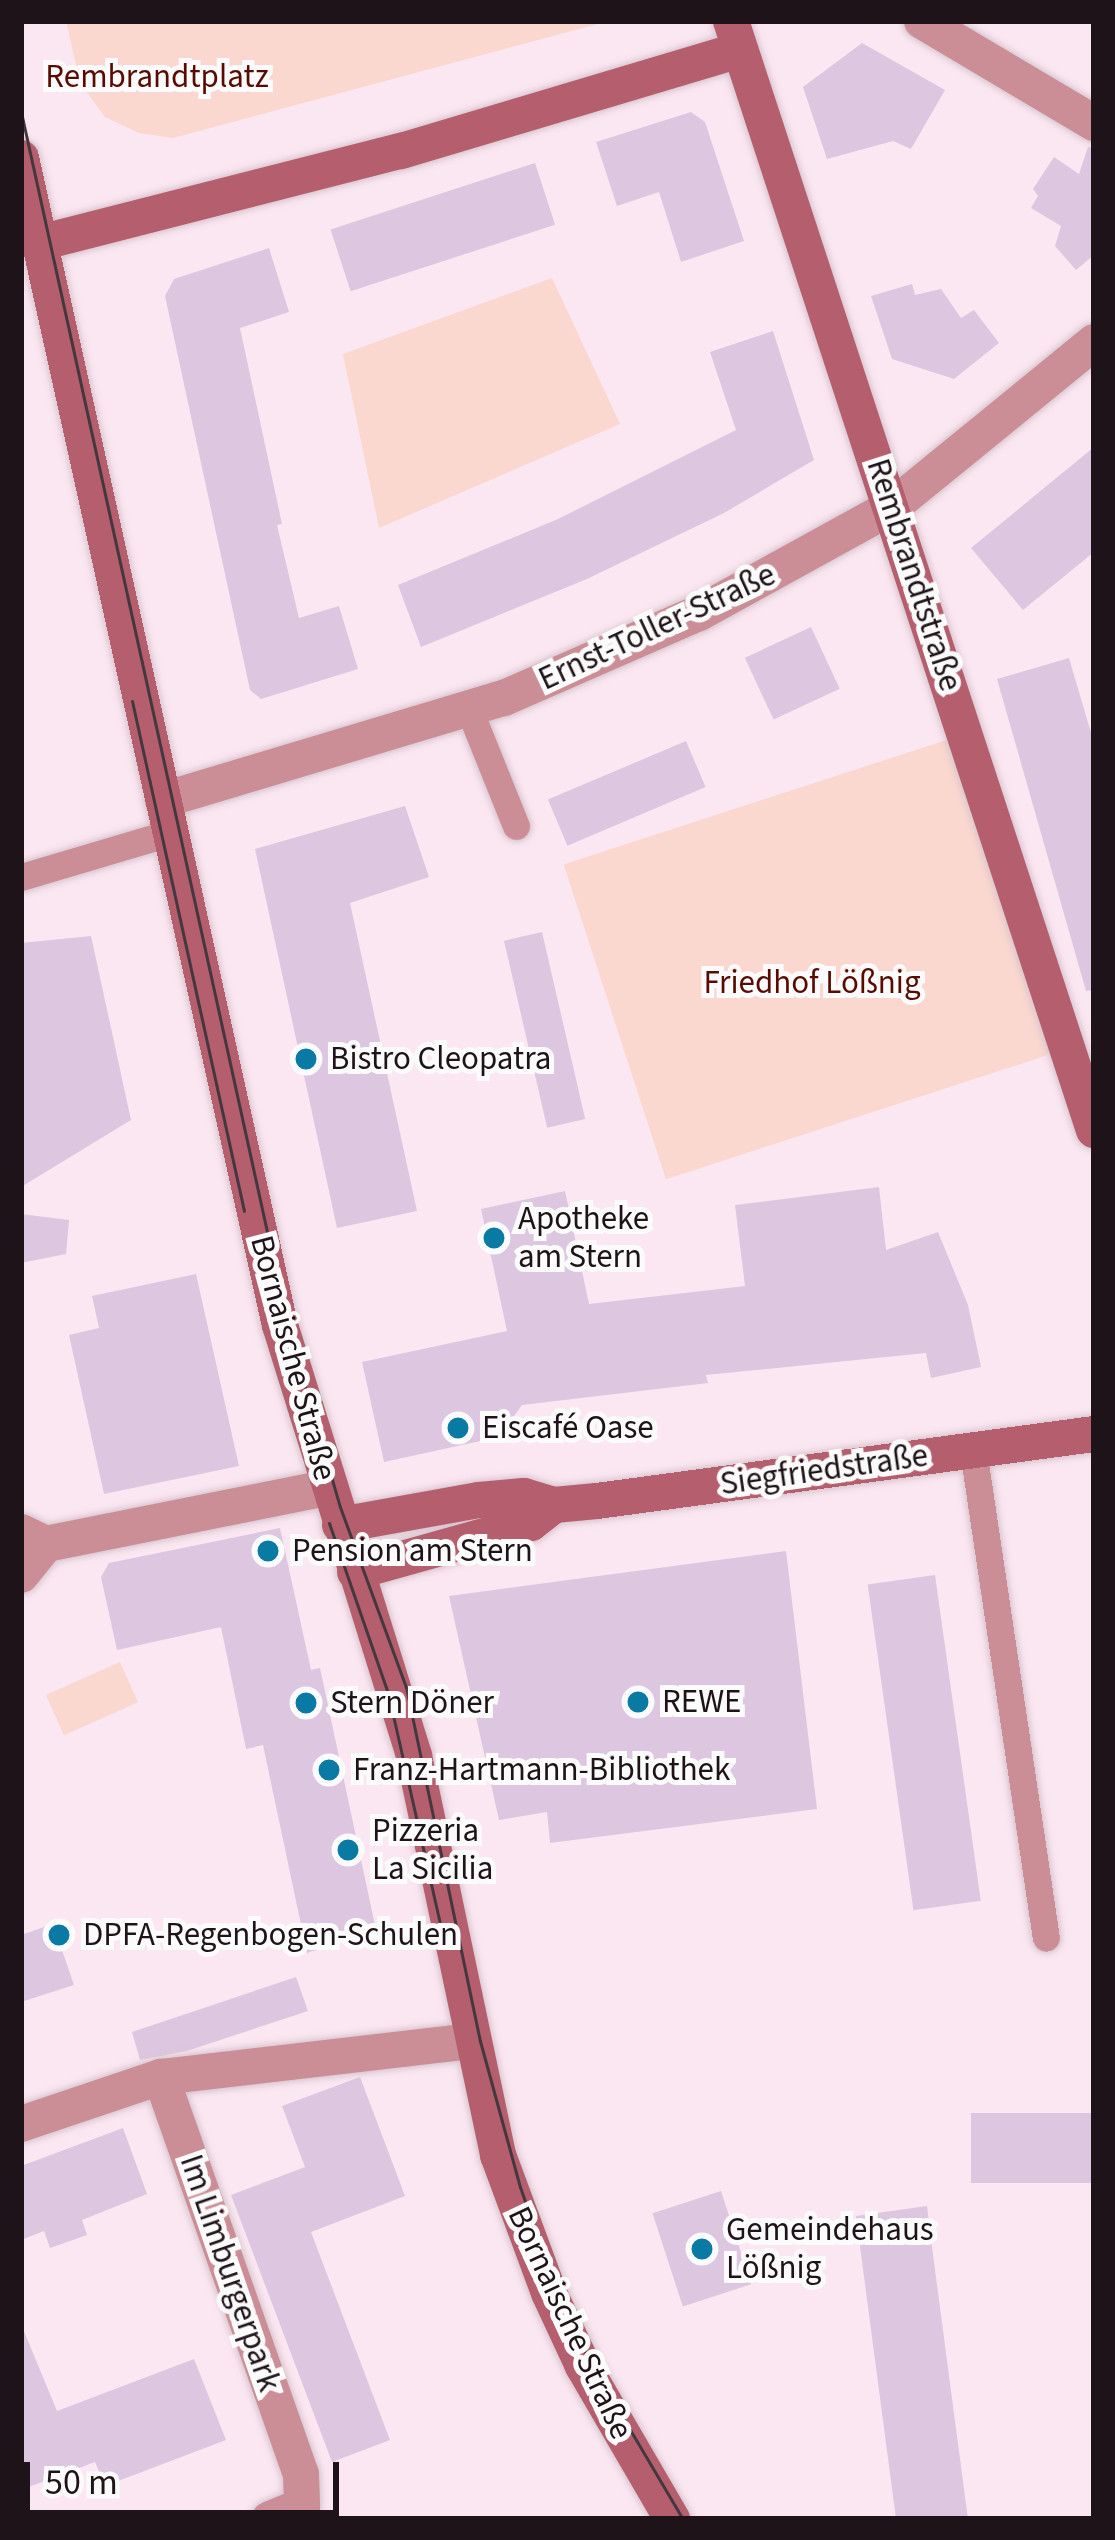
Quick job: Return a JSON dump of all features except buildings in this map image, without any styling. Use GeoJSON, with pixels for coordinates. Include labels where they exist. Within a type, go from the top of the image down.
{"type":"FeatureCollection","features":[{"type":"Feature","properties":{"kind":"main road"},"geometry":{"type":"LineString","coordinates":[[38,243],[401,151],[735,36]]}},
{"type":"Feature","properties":{"kind":"main road","name":"Rembrandtstraße"},"geometry":{"type":"LineString","coordinates":[[735,36],[1094,1130]]}},
{"type":"Feature","properties":{"kind":"main road","name":"Bornaische Straße"},"geometry":{"type":"LineString","coordinates":[[21,158],[280,1325],[413,1756],[498,2155],[549,2293],[626,2447],[673,2519]]}},
{"type":"Feature","properties":{"kind":"main road","name":"Siegfriedstraße"},"geometry":{"type":"LineString","coordinates":[[340,1525],[524,1496],[554,1505],[1094,1434]]}},
{"type":"Feature","properties":{"kind":"main road","name":"Siegfriedstraße"},"geometry":{"type":"LineString","coordinates":[[356,1572],[532,1523],[554,1505]]}},
{"type":"Feature","properties":{"kind":"street"},"geometry":{"type":"LineString","coordinates":[[922,21],[1094,123]]}},
{"type":"Feature","properties":{"kind":"street","name":"Ernst-Toller-Straße"},"geometry":{"type":"LineString","coordinates":[[166,817],[469,709],[699,613],[892,508],[1094,342]]}},
{"type":"Feature","properties":{"kind":"street"},"geometry":{"type":"LineString","coordinates":[[21,1575],[33,1538],[327,1488]]}},
{"type":"Feature","properties":{"kind":"street"},"geometry":{"type":"LineString","coordinates":[[21,2124],[161,2077],[472,2042]]}},
{"type":"Feature","properties":{"kind":"street","name":"Im Limburgerpark"},"geometry":{"type":"LineString","coordinates":[[161,2077],[301,2474],[302,2506],[270,2519]]}},
{"type":"Feature","properties":{"kind":"lane"},"geometry":{"type":"LineString","coordinates":[[469,709],[516,826]]}},
{"type":"Feature","properties":{"kind":"lane"},"geometry":{"type":"LineString","coordinates":[[21,877],[166,817]]}},
{"type":"Feature","properties":{"kind":"lane"},"geometry":{"type":"LineString","coordinates":[[974,1450],[1046,1937]]}},
{"type":"Feature","properties":{"kind":"green space","name":"Rembrandtplatz"},"geometry":{"type":"Polygon","coordinates":[[[66,21],[609,21],[173,138],[139,133],[105,117],[80,83],[66,21]]]}},
{"type":"Feature","properties":{"kind":"green space"},"geometry":{"type":"Polygon","coordinates":[[[552,278],[620,424],[379,528],[343,354],[552,278]]]}},
{"type":"Feature","properties":{"kind":"green space","name":"Friedhof Lößnig"},"geometry":{"type":"Polygon","coordinates":[[[965,734],[1067,1049],[666,1179],[564,864],[965,734]]]}},
{"type":"Feature","properties":{"kind":"green space"},"geometry":{"type":"Polygon","coordinates":[[[120,1662],[138,1702],[64,1735],[46,1695],[120,1662]]]}},
{"type":"Feature","properties":{"kind":"tram line"},"geometry":{"type":"LineString","coordinates":[[21,112],[288,1327],[340,1507],[406,1687],[480,2041],[520,2187],[556,2290],[590,2362],[683,2519]]}},
{"type":"Feature","properties":{"kind":"tram line"},"geometry":{"type":"LineString","coordinates":[[132,701],[244,1211]]}},
{"type":"Feature","properties":{"kind":"tram line"},"geometry":{"type":"LineString","coordinates":[[329,1523],[388,1693],[442,1933]]}},
{"type":"Feature","properties":{"kind":"place","name":"Bistro Cleopatra"},"geometry":{"type":"Point","coordinates":[306,1059]}},
{"type":"Feature","properties":{"kind":"place","name":"Apotheke am Stern"},"geometry":{"type":"Point","coordinates":[494,1238]}},
{"type":"Feature","properties":{"kind":"place","name":"Eiscafé Oase"},"geometry":{"type":"Point","coordinates":[458,1428]}},
{"type":"Feature","properties":{"kind":"place","name":"Pension am Stern"},"geometry":{"type":"Point","coordinates":[268,1551]}},
{"type":"Feature","properties":{"kind":"place","name":"REWE"},"geometry":{"type":"Point","coordinates":[638,1702]}},
{"type":"Feature","properties":{"kind":"place","name":"Stern Döner"},"geometry":{"type":"Point","coordinates":[306,1703]}},
{"type":"Feature","properties":{"kind":"place","name":"Franz-Hartmann-Bibliothek"},"geometry":{"type":"Point","coordinates":[329,1770]}},
{"type":"Feature","properties":{"kind":"place","name":"Pizzeria La Sicilia"},"geometry":{"type":"Point","coordinates":[348,1850]}},
{"type":"Feature","properties":{"kind":"place","name":"DPFA-Regenbogen-Schulen"},"geometry":{"type":"Point","coordinates":[59,1935]}},
{"type":"Feature","properties":{"kind":"place","name":"Gemeindehaus Lößnig"},"geometry":{"type":"Point","coordinates":[702,2249]}}]}
